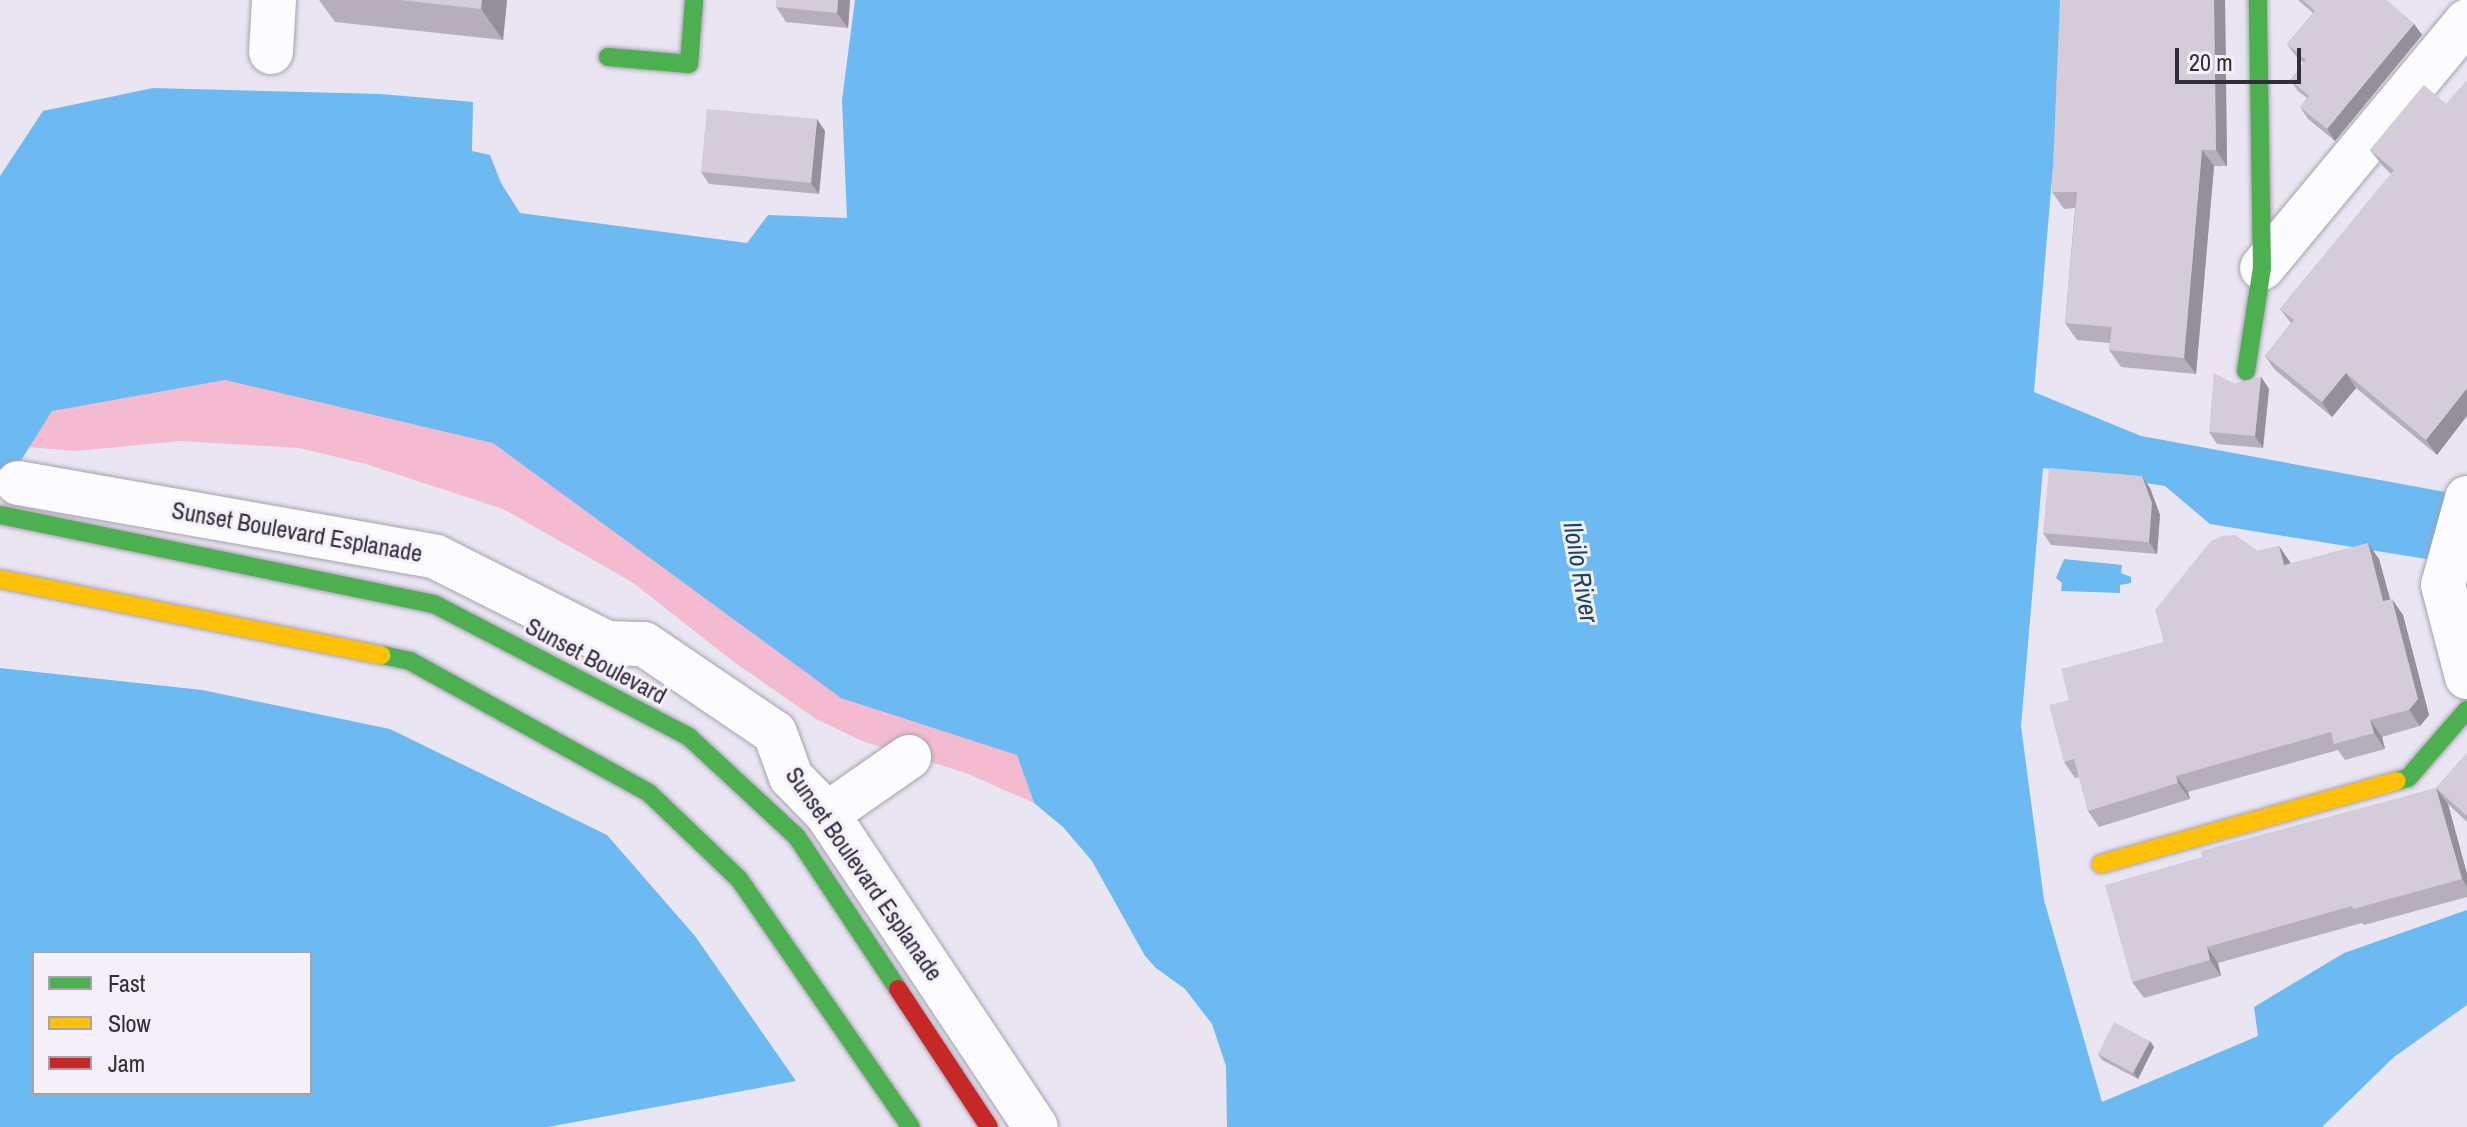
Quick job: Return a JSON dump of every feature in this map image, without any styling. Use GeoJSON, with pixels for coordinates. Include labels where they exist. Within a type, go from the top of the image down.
{"type":"FeatureCollection","features":[{"type":"Feature","properties":{"kind":"main road"},"geometry":{"type":"LineString","coordinates":[[608,57],[689,64],[694,0]]}},
{"type":"Feature","properties":{"kind":"main road"},"geometry":{"type":"LineString","coordinates":[[2246,371],[2262,268],[2258,0]]}},
{"type":"Feature","properties":{"kind":"main road","name":"Sunset Boulevard"},"geometry":{"type":"LineString","coordinates":[[10,505],[434,604],[689,737],[797,837],[989,1127]]}},
{"type":"Feature","properties":{"kind":"main road"},"geometry":{"type":"LineString","coordinates":[[0,579],[410,661],[649,793],[739,879],[911,1127]]}},
{"type":"Feature","properties":{"kind":"main road"},"geometry":{"type":"LineString","coordinates":[[2101,864],[2408,778],[2467,710]]}},
{"type":"Feature","properties":{"kind":"street"},"geometry":{"type":"LineString","coordinates":[[271,52],[274,0]]}},
{"type":"Feature","properties":{"kind":"street"},"geometry":{"type":"LineString","coordinates":[[2262,268],[2467,21]]}},
{"type":"Feature","properties":{"kind":"street"},"geometry":{"type":"LineString","coordinates":[[2467,498],[2443,585],[2467,677]]}},
{"type":"Feature","properties":{"kind":"street","name":"Sunset Boulevard Esplanade"},"geometry":{"type":"LineString","coordinates":[[10,505],[436,557],[607,643],[644,644],[775,733],[791,777],[827,814],[1036,1127]]}},
{"type":"Feature","properties":{"kind":"street"},"geometry":{"type":"LineString","coordinates":[[827,814],[909,757]]}},
{"type":"Feature","properties":{"kind":"shaded area"},"geometry":{"type":"Polygon","coordinates":[[[207,353],[492,430],[1017,755],[1034,803],[966,773],[862,741],[816,719],[734,662],[632,582],[503,509],[366,464],[299,448],[181,441],[76,451],[27,447],[52,411],[207,353]]]}},
{"type":"Feature","properties":{"kind":"water","name":"Iloilo River"},"geometry":{"type":"Polygon","coordinates":[[[855,0],[2067,0],[2034,392],[2141,436],[2467,496],[2467,569],[2426,559],[2210,524],[2165,486],[2043,468],[2021,726],[2044,900],[2102,1102],[2258,1036],[2254,1007],[2344,953],[2467,910],[2467,1005],[2394,1057],[2322,1127],[1227,1127],[1226,1066],[1212,1024],[1185,989],[1145,956],[1092,861],[1063,827],[1034,803],[1017,755],[841,698],[493,443],[225,380],[52,411],[0,494],[0,176],[43,111],[153,88],[381,94],[473,102],[472,151],[490,155],[501,183],[520,213],[747,243],[768,215],[847,218],[842,100],[855,0]]]}},
{"type":"Feature","properties":{"kind":"water"},"geometry":{"type":"Polygon","coordinates":[[[2064,559],[2122,565],[2121,573],[2131,577],[2131,583],[2120,585],[2120,593],[2061,591],[2062,583],[2056,578],[2064,559]]]}},
{"type":"Feature","properties":{"kind":"water"},"geometry":{"type":"Polygon","coordinates":[[[0,668],[202,690],[390,729],[607,835],[695,936],[796,1081],[548,1127],[0,1127],[0,668]]]}},
{"type":"Feature","properties":{"kind":"building"},"geometry":{"type":"Polygon","coordinates":[[[400,0],[482,0],[481,9],[400,0]]]}},
{"type":"Feature","properties":{"kind":"building"},"geometry":{"type":"Polygon","coordinates":[[[776,0],[838,0],[837,13],[776,7],[776,0]]]}},
{"type":"Feature","properties":{"kind":"building"},"geometry":{"type":"Polygon","coordinates":[[[2060,0],[2214,0],[2216,150],[2202,150],[2184,358],[2109,350],[2112,327],[2065,323],[2077,192],[2052,192],[2060,0]]]}},
{"type":"Feature","properties":{"kind":"building"},"geometry":{"type":"Polygon","coordinates":[[[2303,0],[2386,0],[2414,24],[2327,129],[2300,107],[2309,96],[2290,80],[2306,60],[2287,44],[2315,11],[2303,0]]]}},
{"type":"Feature","properties":{"kind":"building"},"geometry":{"type":"Polygon","coordinates":[[[2467,80],[2467,388],[2426,440],[2346,373],[2322,402],[2265,356],[2294,320],[2280,309],[2394,170],[2370,150],[2424,85],[2446,104],[2467,80]]]}},
{"type":"Feature","properties":{"kind":"building"},"geometry":{"type":"Polygon","coordinates":[[[707,109],[817,119],[811,183],[701,172],[707,109]]]}},
{"type":"Feature","properties":{"kind":"building"},"geometry":{"type":"Polygon","coordinates":[[[2214,373],[2235,384],[2261,377],[2255,436],[2209,432],[2214,373]]]}},
{"type":"Feature","properties":{"kind":"building"},"geometry":{"type":"Polygon","coordinates":[[[2049,468],[2142,476],[2152,503],[2149,542],[2043,533],[2049,468]]]}},
{"type":"Feature","properties":{"kind":"building"},"geometry":{"type":"Polygon","coordinates":[[[2235,535],[2258,551],[2279,546],[2284,565],[2368,543],[2383,601],[2392,599],[2418,699],[2409,710],[2370,720],[2374,733],[2334,744],[2331,732],[2176,776],[2178,783],[2088,811],[2074,759],[2064,762],[2049,705],[2069,700],[2061,669],[2164,642],[2155,610],[2211,541],[2235,535]]]}},
{"type":"Feature","properties":{"kind":"building"},"geometry":{"type":"Polygon","coordinates":[[[2467,753],[2467,816],[2436,788],[2467,753]]]}},
{"type":"Feature","properties":{"kind":"building"},"geometry":{"type":"Polygon","coordinates":[[[2436,788],[2462,879],[2207,947],[2210,960],[2132,982],[2105,885],[2202,857],[2201,851],[2436,788]]]}},
{"type":"Feature","properties":{"kind":"building"},"geometry":{"type":"Polygon","coordinates":[[[2114,1022],[2150,1041],[2133,1073],[2098,1054],[2114,1022]]]}},
{"type":"Feature","properties":{"kind":"traffic: fast"},"geometry":{"type":"LineString","coordinates":[[608,57],[689,64],[694,0]]}},
{"type":"Feature","properties":{"kind":"traffic: fast"},"geometry":{"type":"LineString","coordinates":[[2246,371],[2262,268],[2258,0]]}},
{"type":"Feature","properties":{"kind":"traffic: fast"},"geometry":{"type":"LineString","coordinates":[[0,515],[434,604],[689,737],[797,837],[898,989]]}},
{"type":"Feature","properties":{"kind":"traffic: fast"},"geometry":{"type":"LineString","coordinates":[[382,655],[410,661],[649,793],[739,879],[911,1127]]}},
{"type":"Feature","properties":{"kind":"traffic: fast"},"geometry":{"type":"LineString","coordinates":[[2397,781],[2408,778],[2467,710]]}},
{"type":"Feature","properties":{"kind":"traffic: slow"},"geometry":{"type":"LineString","coordinates":[[0,579],[382,655]]}},
{"type":"Feature","properties":{"kind":"traffic: slow"},"geometry":{"type":"LineString","coordinates":[[2101,864],[2397,781]]}},
{"type":"Feature","properties":{"kind":"traffic: jam"},"geometry":{"type":"LineString","coordinates":[[898,989],[989,1127]]}}]}
